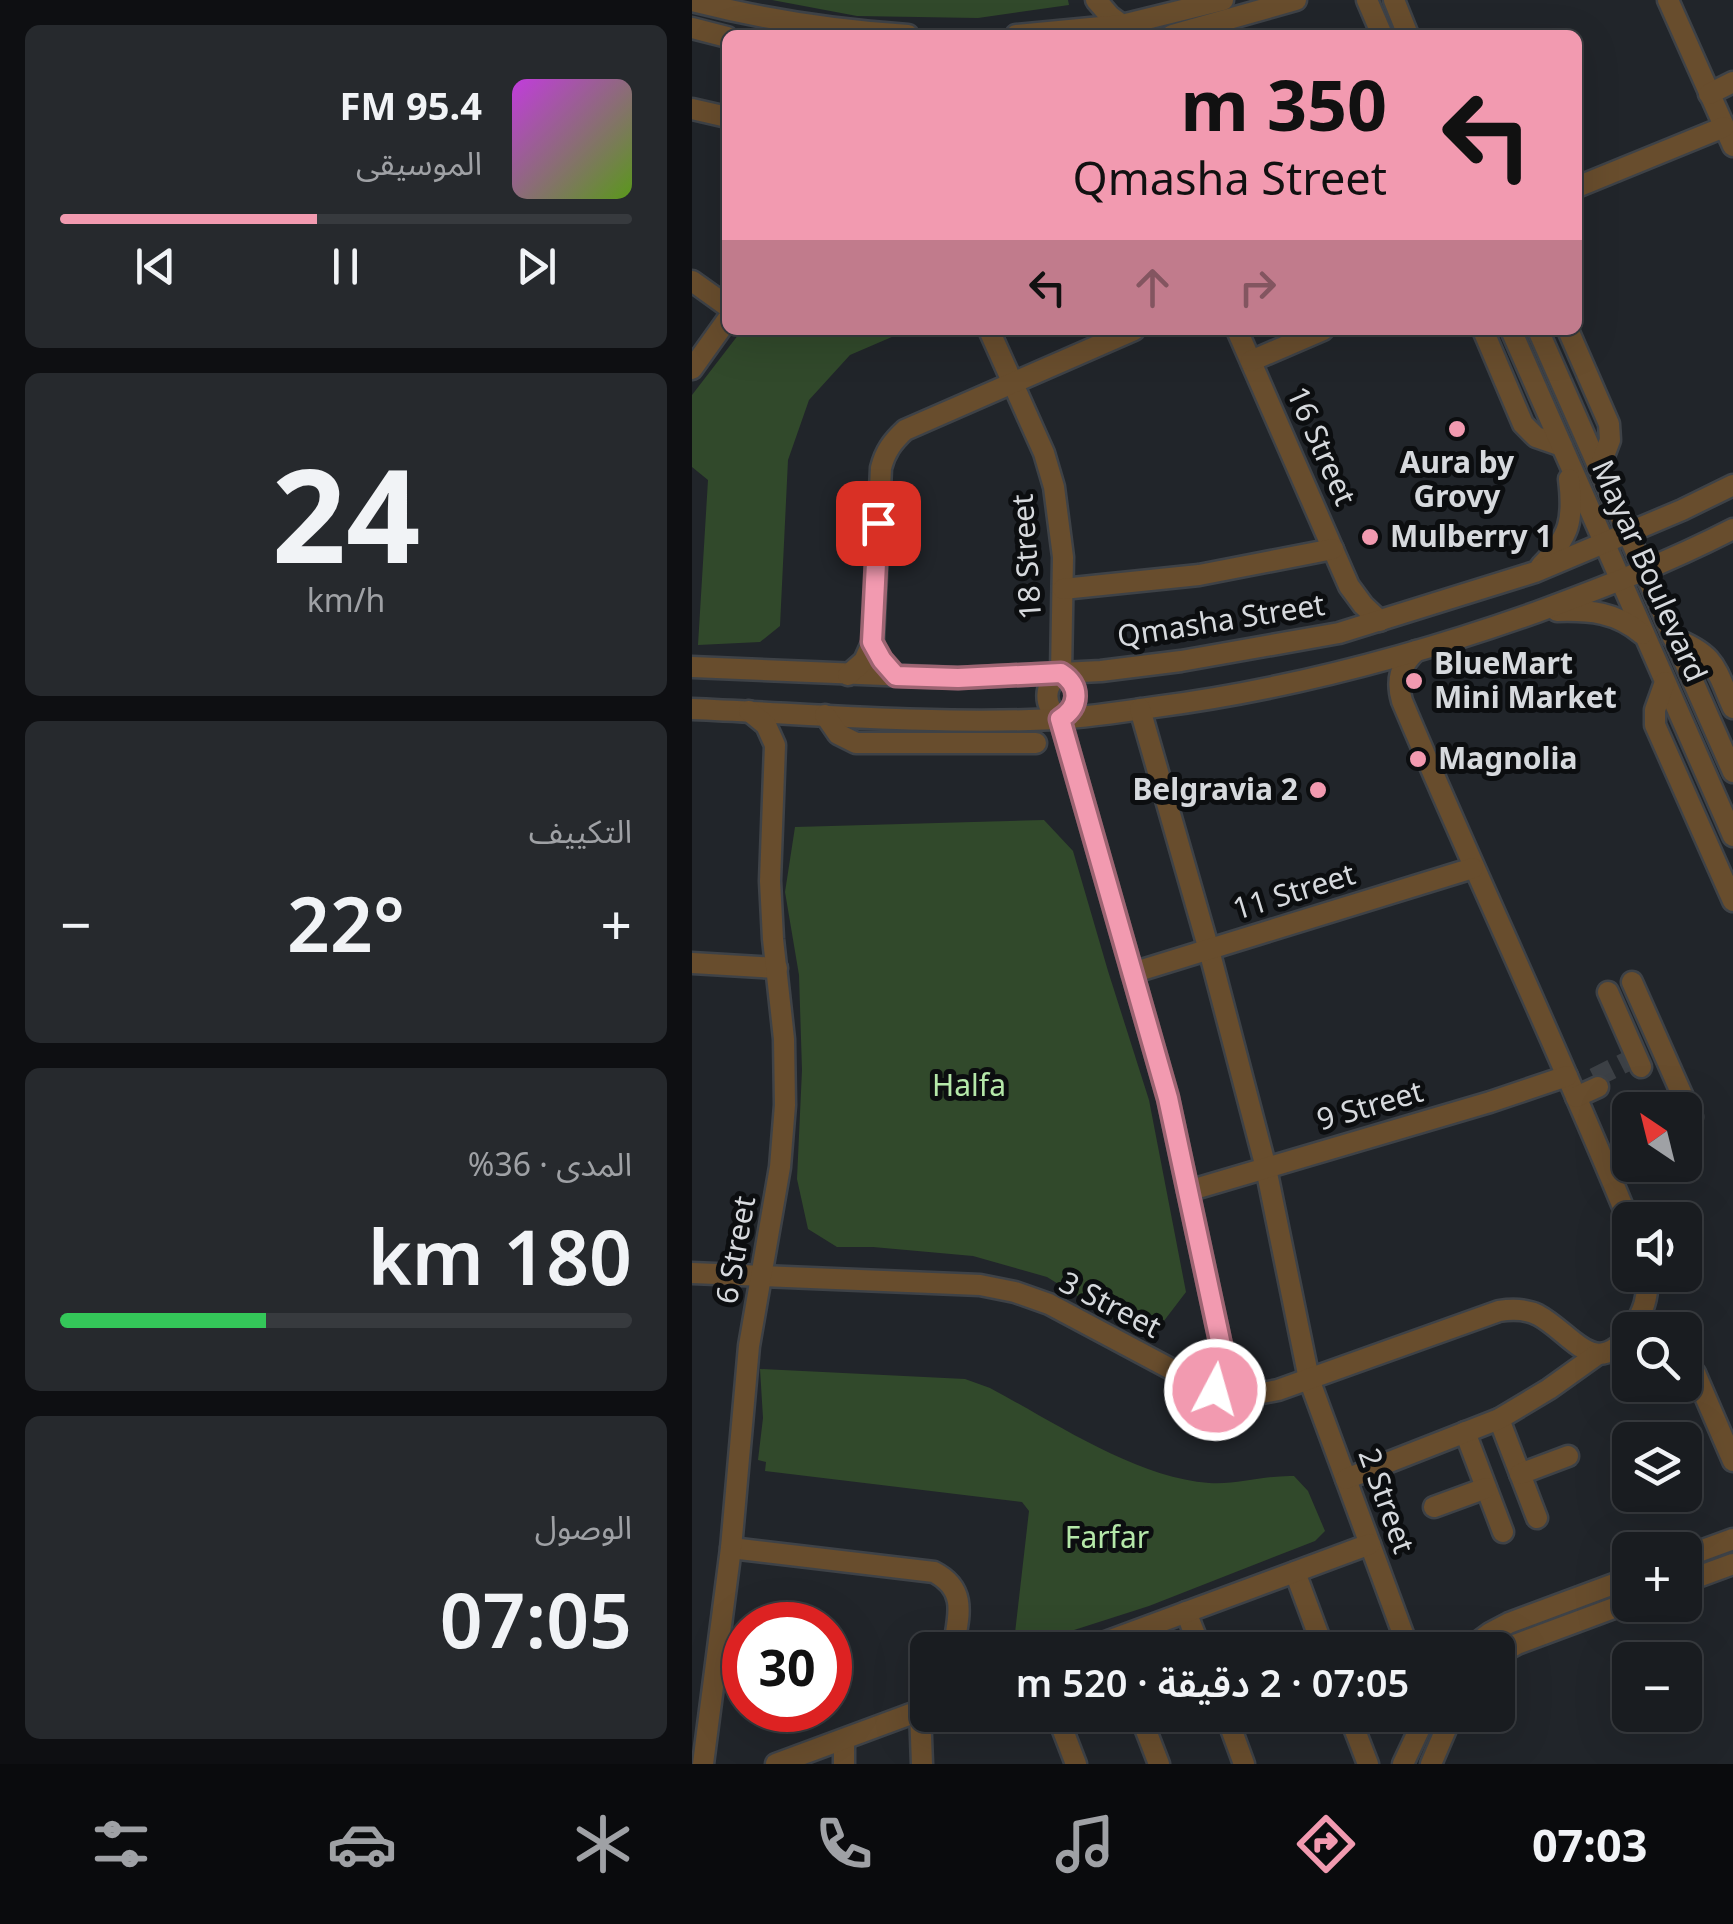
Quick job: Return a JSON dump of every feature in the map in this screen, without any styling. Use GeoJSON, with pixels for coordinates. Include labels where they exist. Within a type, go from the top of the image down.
{"type":"FeatureCollection","features":[{"type":"Feature","properties":{"kind":"street"},"geometry":{"type":"LineString","coordinates":[[1072,30],[1085,0]]}},
{"type":"Feature","properties":{"kind":"street"},"geometry":{"type":"LineString","coordinates":[[1096,0],[1122,25]]}},
{"type":"Feature","properties":{"kind":"street"},"geometry":{"type":"LineString","coordinates":[[1072,30],[1122,25],[1223,0]]}},
{"type":"Feature","properties":{"kind":"street"},"geometry":{"type":"LineString","coordinates":[[1190,30],[1296,0]]}},
{"type":"Feature","properties":{"kind":"street"},"geometry":{"type":"LineString","coordinates":[[1367,0],[1380,30]]}},
{"type":"Feature","properties":{"kind":"street"},"geometry":{"type":"LineString","coordinates":[[1394,0],[1406,30]]}},
{"type":"Feature","properties":{"kind":"street"},"geometry":{"type":"LineString","coordinates":[[1582,186],[1728,137],[1668,0]]}},
{"type":"Feature","properties":{"kind":"street"},"geometry":{"type":"LineString","coordinates":[[692,1],[772,20],[852,30]]}},
{"type":"Feature","properties":{"kind":"street"},"geometry":{"type":"LineString","coordinates":[[692,28],[722,35]]}},
{"type":"Feature","properties":{"kind":"street"},"geometry":{"type":"LineString","coordinates":[[1709,94],[1732,82]]}},
{"type":"Feature","properties":{"kind":"street"},"geometry":{"type":"LineString","coordinates":[[693,112],[722,115]]}},
{"type":"Feature","properties":{"kind":"street"},"geometry":{"type":"LineString","coordinates":[[692,281],[722,302]]}},
{"type":"Feature","properties":{"kind":"street"},"geometry":{"type":"LineString","coordinates":[[692,369],[722,327]]}},
{"type":"Feature","properties":{"kind":"street","name":"18 Street"},"geometry":{"type":"LineString","coordinates":[[991,335],[1044,453],[1054,487],[1063,589],[1061,673],[1050,682],[1046,696],[1050,709],[1060,719]]}},
{"type":"Feature","properties":{"kind":"street"},"geometry":{"type":"LineString","coordinates":[[848,675],[864,660],[872,642],[881,468],[893,440],[904,430],[1122,335]]}},
{"type":"Feature","properties":{"kind":"street","name":"16 Street"},"geometry":{"type":"LineString","coordinates":[[1239,335],[1349,586],[1380,621]]}},
{"type":"Feature","properties":{"kind":"street"},"geometry":{"type":"LineString","coordinates":[[1250,362],[1312,335]]}},
{"type":"Feature","properties":{"kind":"street"},"geometry":{"type":"LineString","coordinates":[[1485,335],[1523,424],[1565,452],[1572,499],[1569,527],[1556,551],[1536,572]]}},
{"type":"Feature","properties":{"kind":"street","name":"Mayar Boulevard"},"geometry":{"type":"LineString","coordinates":[[1513,335],[1732,836]]}},
{"type":"Feature","properties":{"kind":"street","name":"Mayar Boulevard"},"geometry":{"type":"LineString","coordinates":[[1540,335],[1732,772]]}},
{"type":"Feature","properties":{"kind":"street"},"geometry":{"type":"LineString","coordinates":[[1570,335],[1609,424],[1610,440],[1598,469]]}},
{"type":"Feature","properties":{"kind":"street","name":"Qmasha Street"},"geometry":{"type":"LineString","coordinates":[[692,667],[958,678],[1182,661],[1339,633],[1536,572],[1732,485]]}},
{"type":"Feature","properties":{"kind":"street"},"geometry":{"type":"LineString","coordinates":[[692,709],[1060,719],[1249,693],[1472,636],[1644,571],[1732,528]]}},
{"type":"Feature","properties":{"kind":"street"},"geometry":{"type":"LineString","coordinates":[[1063,589],[1199,575],[1333,549]]}},
{"type":"Feature","properties":{"kind":"street"},"geometry":{"type":"LineString","coordinates":[[1339,633],[1348,610],[1349,586]]}},
{"type":"Feature","properties":{"kind":"street"},"geometry":{"type":"LineString","coordinates":[[1536,612],[1597,611],[1631,624],[1645,636]]}},
{"type":"Feature","properties":{"kind":"street"},"geometry":{"type":"LineString","coordinates":[[1673,638],[1706,655],[1732,708]]}},
{"type":"Feature","properties":{"kind":"street"},"geometry":{"type":"LineString","coordinates":[[872,642],[896,676]]}},
{"type":"Feature","properties":{"kind":"street"},"geometry":{"type":"LineString","coordinates":[[1416,652],[1399,674],[1402,701],[1621,1202]]}},
{"type":"Feature","properties":{"kind":"street"},"geometry":{"type":"LineString","coordinates":[[1361,667],[1384,681],[1402,701]]}},
{"type":"Feature","properties":{"kind":"street"},"geometry":{"type":"LineString","coordinates":[[1666,682],[1655,710],[1656,725],[1732,901]]}},
{"type":"Feature","properties":{"kind":"street","name":"2 Street"},"geometry":{"type":"LineString","coordinates":[[1140,709],[1266,1168],[1309,1379],[1404,1632]]}},
{"type":"Feature","properties":{"kind":"street"},"geometry":{"type":"LineString","coordinates":[[750,711],[766,726],[775,745]]}},
{"type":"Feature","properties":{"kind":"street"},"geometry":{"type":"LineString","coordinates":[[775,745],[786,727],[802,714]]}},
{"type":"Feature","properties":{"kind":"street"},"geometry":{"type":"LineString","coordinates":[[825,715],[838,734],[856,743],[1036,743]]}},
{"type":"Feature","properties":{"kind":"street"},"geometry":{"type":"LineString","coordinates":[[969,719],[970,743]]}},
{"type":"Feature","properties":{"kind":"street"},"geometry":{"type":"LineString","coordinates":[[1060,719],[1168,1098],[1222,1350],[1215,1390]]}},
{"type":"Feature","properties":{"kind":"street","name":"6 Street"},"geometry":{"type":"LineString","coordinates":[[703,1764],[732,1548],[750,1346],[780,1168],[784,1039],[770,881],[775,745]]}},
{"type":"Feature","properties":{"kind":"street","name":"11 Street"},"geometry":{"type":"LineString","coordinates":[[1132,974],[1474,868]]}},
{"type":"Feature","properties":{"kind":"street"},"geometry":{"type":"LineString","coordinates":[[692,963],[776,968]]}},
{"type":"Feature","properties":{"kind":"street"},"geometry":{"type":"LineString","coordinates":[[1632,982],[1681,1092]]}},
{"type":"Feature","properties":{"kind":"street"},"geometry":{"type":"LineString","coordinates":[[1608,992],[1636,1063],[1663,1051]]}},
{"type":"Feature","properties":{"kind":"street","name":"9 Street"},"geometry":{"type":"LineString","coordinates":[[1188,1191],[1490,1102],[1596,1082]]}},
{"type":"Feature","properties":{"kind":"street","name":"3 Street"},"geometry":{"type":"LineString","coordinates":[[692,1273],[980,1285],[1015,1292],[1049,1304],[1183,1377],[1236,1394],[1278,1390],[1499,1310],[1538,1315],[1585,1350],[1598,1354]]}},
{"type":"Feature","properties":{"kind":"street"},"geometry":{"type":"LineString","coordinates":[[1346,1479],[1499,1419],[1598,1354],[1612,1351]]}},
{"type":"Feature","properties":{"kind":"street"},"geometry":{"type":"LineString","coordinates":[[1702,1390],[1732,1461]]}},
{"type":"Feature","properties":{"kind":"street"},"geometry":{"type":"LineString","coordinates":[[1499,1419],[1537,1518]]}},
{"type":"Feature","properties":{"kind":"street"},"geometry":{"type":"LineString","coordinates":[[1464,1432],[1503,1532]]}},
{"type":"Feature","properties":{"kind":"street"},"geometry":{"type":"LineString","coordinates":[[1520,1474],[1568,1456]]}},
{"type":"Feature","properties":{"kind":"street"},"geometry":{"type":"LineString","coordinates":[[1434,1507],[1486,1488]]}},
{"type":"Feature","properties":{"kind":"street"},"geometry":{"type":"LineString","coordinates":[[1702,1551],[1732,1539]]}},
{"type":"Feature","properties":{"kind":"street"},"geometry":{"type":"LineString","coordinates":[[1142,1632],[1370,1544]]}},
{"type":"Feature","properties":{"kind":"street"},"geometry":{"type":"LineString","coordinates":[[732,1548],[934,1572],[946,1578],[959,1600],[955,1632]]}},
{"type":"Feature","properties":{"kind":"street"},"geometry":{"type":"LineString","coordinates":[[1702,1575],[1732,1564]]}},
{"type":"Feature","properties":{"kind":"street"},"geometry":{"type":"LineString","coordinates":[[1294,1572],[1317,1632]]}},
{"type":"Feature","properties":{"kind":"street"},"geometry":{"type":"LineString","coordinates":[[1492,1632],[1612,1585]]}},
{"type":"Feature","properties":{"kind":"street"},"geometry":{"type":"LineString","coordinates":[[1515,1645],[1612,1609]]}},
{"type":"Feature","properties":{"kind":"street"},"geometry":{"type":"LineString","coordinates":[[1186,1612],[1194,1632]]}},
{"type":"Feature","properties":{"kind":"street"},"geometry":{"type":"LineString","coordinates":[[776,1764],[910,1714]]}},
{"type":"Feature","properties":{"kind":"street"},"geometry":{"type":"LineString","coordinates":[[922,1764],[923,1732]]}},
{"type":"Feature","properties":{"kind":"street"},"geometry":{"type":"LineString","coordinates":[[1064,1732],[1076,1764]]}},
{"type":"Feature","properties":{"kind":"street"},"geometry":{"type":"LineString","coordinates":[[1147,1732],[1159,1764]]}},
{"type":"Feature","properties":{"kind":"street"},"geometry":{"type":"LineString","coordinates":[[1232,1732],[1244,1764]]}},
{"type":"Feature","properties":{"kind":"street"},"geometry":{"type":"LineString","coordinates":[[1356,1732],[1368,1764]]}},
{"type":"Feature","properties":{"kind":"street"},"geometry":{"type":"LineString","coordinates":[[1403,1764],[1418,1732]]}},
{"type":"Feature","properties":{"kind":"street"},"geometry":{"type":"LineString","coordinates":[[1430,1764],[1444,1732]]}},
{"type":"Feature","properties":{"kind":"street"},"geometry":{"type":"LineString","coordinates":[[844,1740],[844,1764]]}},
{"type":"Feature","properties":{"kind":"green space"},"geometry":{"type":"Polygon","coordinates":[[[772,0],[1068,0],[1069,5],[978,18],[857,16],[772,0]]]}},
{"type":"Feature","properties":{"kind":"green space"},"geometry":{"type":"Polygon","coordinates":[[[738,335],[896,335],[850,355],[809,400],[788,460],[780,626],[760,642],[698,645],[708,480],[692,467],[692,395],[738,335]]]}},
{"type":"Feature","properties":{"kind":"green space","name":"Halfa"},"geometry":{"type":"Polygon","coordinates":[[[1044,820],[1073,851],[1149,1100],[1186,1292],[1157,1330],[1126,1326],[1047,1277],[973,1256],[837,1247],[808,1229],[797,1179],[802,1070],[799,975],[785,892],[795,827],[1044,820]]]}},
{"type":"Feature","properties":{"kind":"green space","name":"Farfar"},"geometry":{"type":"Polygon","coordinates":[[[760,1369],[965,1379],[1153,1471],[1209,1483],[1294,1476],[1308,1491],[1325,1531],[1315,1541],[1149,1606],[1068,1632],[1015,1632],[1029,1511],[1022,1502],[765,1471],[766,1462],[758,1460],[763,1418],[760,1369]]]}},
{"type":"Feature","properties":{"kind":"tunnel"},"geometry":{"type":"LineString","coordinates":[[1594,1078],[1632,1059]]}},
{"type":"Feature","properties":{"kind":"place","name":"Aura by Grovy"},"geometry":{"type":"Point","coordinates":[1457,429]}},
{"type":"Feature","properties":{"kind":"place","name":"Mulberry 1"},"geometry":{"type":"Point","coordinates":[1370,537]}},
{"type":"Feature","properties":{"kind":"place","name":"BlueMart Mini Market"},"geometry":{"type":"Point","coordinates":[1414,681]}},
{"type":"Feature","properties":{"kind":"place","name":"Magnolia"},"geometry":{"type":"Point","coordinates":[1418,759]}},
{"type":"Feature","properties":{"kind":"place","name":"Belgravia 2"},"geometry":{"type":"Point","coordinates":[1318,790]}},
{"type":"Feature","properties":{"kind":"route"},"geometry":{"type":"LineString","coordinates":[[878,523],[872,642],[896,676],[958,678],[1061,673],[1074,687],[1074,706],[1060,719],[1179,1144],[1222,1350],[1215,1390]]}}]}
